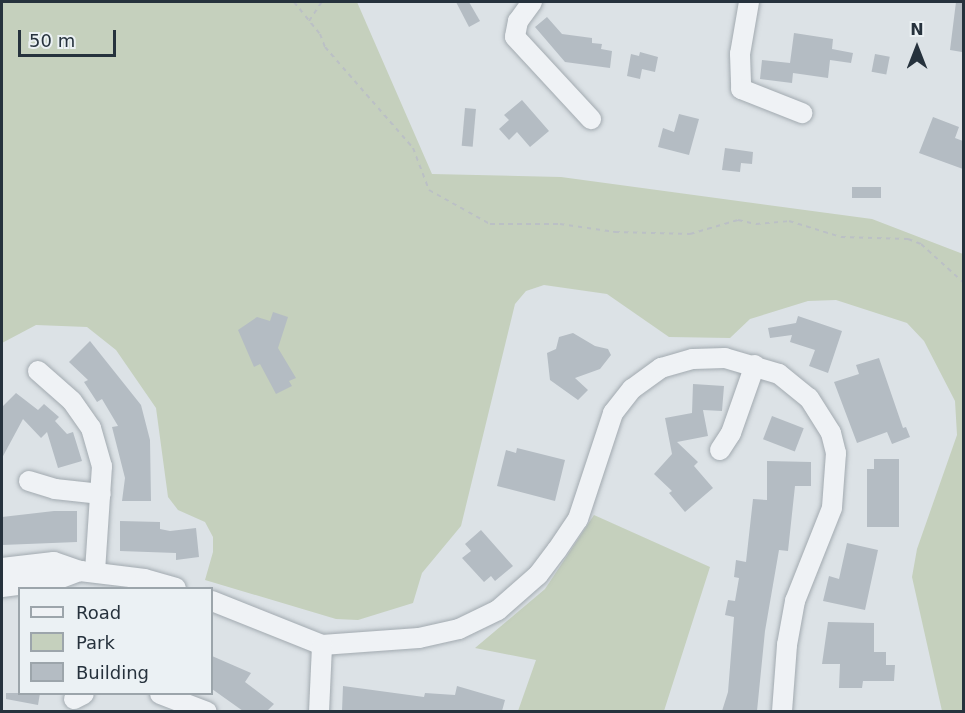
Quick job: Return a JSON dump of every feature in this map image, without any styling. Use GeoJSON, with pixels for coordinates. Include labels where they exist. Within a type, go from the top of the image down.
{"type":"FeatureCollection","features":[{"type":"Feature","properties":{"kind":"street"},"geometry":{"type":"LineString","coordinates":[[532,2],[518,21],[515,37],[591,119]]}},
{"type":"Feature","properties":{"kind":"street"},"geometry":{"type":"LineString","coordinates":[[749,2],[740,54],[741,89],[801,113]]}},
{"type":"Feature","properties":{"kind":"street"},"geometry":{"type":"LineString","coordinates":[[213,601],[322,645],[419,639],[459,629],[498,610],[538,575],[578,519],[603,436],[613,413],[632,389],[661,368],[693,360],[725,358],[755,365],[779,374],[809,398],[831,433],[836,453],[832,508],[795,601],[787,645],[782,711]]}},
{"type":"Feature","properties":{"kind":"street"},"geometry":{"type":"LineString","coordinates":[[720,450],[731,433],[755,365]]}},
{"type":"Feature","properties":{"kind":"street"},"geometry":{"type":"LineString","coordinates":[[38,371],[72,401],[91,428],[102,466],[100,494],[87,571]]}},
{"type":"Feature","properties":{"kind":"street"},"geometry":{"type":"LineString","coordinates":[[29,481],[55,489],[100,494]]}},
{"type":"Feature","properties":{"kind":"street"},"geometry":{"type":"LineString","coordinates":[[2,568],[36,573],[87,571],[145,579],[173,587]]}},
{"type":"Feature","properties":{"kind":"street"},"geometry":{"type":"LineString","coordinates":[[2,587],[36,573]]}},
{"type":"Feature","properties":{"kind":"street"},"geometry":{"type":"LineString","coordinates":[[319,711],[322,645]]}},
{"type":"Feature","properties":{"kind":"street"},"geometry":{"type":"LineString","coordinates":[[165,695],[207,711]]}},
{"type":"Feature","properties":{"kind":"path"},"geometry":{"type":"LineString","coordinates":[[294,2],[325,47],[413,148],[429,190],[490,224],[560,224],[615,232],[690,234],[738,220],[756,224],[789,221],[842,237],[908,238],[921,244],[963,283]]}},
{"type":"Feature","properties":{"kind":"path"},"geometry":{"type":"LineString","coordinates":[[309,21],[322,2]]}},
{"type":"Feature","properties":{"kind":"green space"},"geometry":{"type":"Polygon","coordinates":[[[2,2],[357,2],[432,174],[561,177],[872,219],[963,254],[963,711],[942,711],[912,577],[917,549],[957,435],[955,401],[924,341],[907,323],[836,300],[808,301],[750,319],[730,338],[669,337],[607,294],[544,285],[526,291],[515,304],[461,526],[422,573],[413,603],[358,620],[336,619],[205,580],[213,552],[213,537],[205,522],[178,510],[168,497],[156,408],[116,350],[87,327],[36,325],[2,343],[2,2]]]}},
{"type":"Feature","properties":{"kind":"green space"},"geometry":{"type":"Polygon","coordinates":[[[594,515],[710,567],[664,711],[518,711],[536,660],[475,648],[545,589],[594,515]]]}},
{"type":"Feature","properties":{"kind":"building"},"geometry":{"type":"Polygon","coordinates":[[[456,2],[469,2],[480,21],[469,27],[456,2]]]}},
{"type":"Feature","properties":{"kind":"building"},"geometry":{"type":"Polygon","coordinates":[[[956,2],[963,2],[962,52],[950,50],[956,2]]]}},
{"type":"Feature","properties":{"kind":"building"},"geometry":{"type":"Polygon","coordinates":[[[547,17],[562,34],[592,38],[592,43],[602,44],[601,49],[612,51],[610,68],[565,62],[535,27],[547,17]]]}},
{"type":"Feature","properties":{"kind":"building"},"geometry":{"type":"Polygon","coordinates":[[[794,33],[833,39],[832,49],[853,53],[851,63],[830,60],[828,78],[793,73],[792,83],[760,79],[762,60],[790,63],[794,33]]]}},
{"type":"Feature","properties":{"kind":"building"},"geometry":{"type":"Polygon","coordinates":[[[640,52],[658,57],[655,72],[642,69],[640,79],[627,76],[631,54],[639,56],[640,52]]]}},
{"type":"Feature","properties":{"kind":"building"},"geometry":{"type":"Polygon","coordinates":[[[875,54],[890,57],[886,75],[872,72],[875,54]]]}},
{"type":"Feature","properties":{"kind":"building"},"geometry":{"type":"Polygon","coordinates":[[[522,100],[549,131],[530,147],[517,132],[509,140],[499,129],[509,120],[504,115],[522,100]]]}},
{"type":"Feature","properties":{"kind":"building"},"geometry":{"type":"Polygon","coordinates":[[[465,108],[476,109],[473,147],[462,146],[465,108]]]}},
{"type":"Feature","properties":{"kind":"building"},"geometry":{"type":"Polygon","coordinates":[[[679,114],[699,119],[689,155],[658,147],[663,128],[674,132],[679,114]]]}},
{"type":"Feature","properties":{"kind":"building"},"geometry":{"type":"Polygon","coordinates":[[[933,117],[959,127],[955,138],[963,141],[963,169],[919,153],[933,117]]]}},
{"type":"Feature","properties":{"kind":"building"},"geometry":{"type":"Polygon","coordinates":[[[725,148],[753,152],[752,164],[741,163],[740,172],[722,170],[725,148]]]}},
{"type":"Feature","properties":{"kind":"building"},"geometry":{"type":"Polygon","coordinates":[[[852,187],[881,187],[881,198],[852,198],[852,187]]]}},
{"type":"Feature","properties":{"kind":"building"},"geometry":{"type":"Polygon","coordinates":[[[273,312],[288,317],[278,348],[296,378],[289,381],[292,386],[276,394],[260,364],[254,367],[238,330],[257,317],[270,321],[273,312]]]}},
{"type":"Feature","properties":{"kind":"building"},"geometry":{"type":"Polygon","coordinates":[[[798,316],[842,331],[828,373],[809,366],[815,350],[790,342],[792,335],[770,338],[768,328],[796,323],[798,316]]]}},
{"type":"Feature","properties":{"kind":"building"},"geometry":{"type":"Polygon","coordinates":[[[573,333],[595,346],[608,349],[611,355],[600,369],[575,378],[588,390],[578,400],[550,380],[547,353],[556,349],[559,337],[573,333]]]}},
{"type":"Feature","properties":{"kind":"building"},"geometry":{"type":"Polygon","coordinates":[[[90,341],[141,405],[150,440],[151,501],[122,501],[125,478],[112,427],[118,426],[102,399],[97,402],[84,382],[88,380],[69,362],[90,341]]]}},
{"type":"Feature","properties":{"kind":"building"},"geometry":{"type":"Polygon","coordinates":[[[879,358],[903,428],[906,427],[910,437],[892,444],[887,432],[857,443],[834,382],[859,374],[856,365],[879,358]]]}},
{"type":"Feature","properties":{"kind":"building"},"geometry":{"type":"Polygon","coordinates":[[[693,384],[724,386],[722,411],[703,410],[708,436],[677,442],[698,462],[694,466],[713,488],[685,512],[669,493],[672,491],[654,474],[672,454],[665,418],[692,413],[693,384]]]}},
{"type":"Feature","properties":{"kind":"building"},"geometry":{"type":"Polygon","coordinates":[[[16,393],[38,410],[44,404],[59,417],[55,421],[67,434],[73,432],[82,461],[58,468],[47,432],[41,438],[23,419],[2,458],[2,407],[16,393]]]}},
{"type":"Feature","properties":{"kind":"building"},"geometry":{"type":"Polygon","coordinates":[[[772,416],[804,428],[795,452],[763,439],[772,416]]]}},
{"type":"Feature","properties":{"kind":"building"},"geometry":{"type":"Polygon","coordinates":[[[517,448],[565,460],[555,501],[497,486],[506,450],[516,453],[517,448]]]}},
{"type":"Feature","properties":{"kind":"building"},"geometry":{"type":"Polygon","coordinates":[[[874,459],[899,459],[899,527],[867,527],[867,469],[874,469],[874,459]]]}},
{"type":"Feature","properties":{"kind":"building"},"geometry":{"type":"Polygon","coordinates":[[[767,461],[811,462],[811,486],[795,486],[788,551],[779,550],[765,631],[757,711],[722,711],[728,692],[734,617],[725,615],[728,600],[735,601],[739,578],[734,577],[736,560],[746,562],[753,499],[767,500],[767,461]]]}},
{"type":"Feature","properties":{"kind":"building"},"geometry":{"type":"Polygon","coordinates":[[[54,511],[77,511],[77,542],[2,545],[2,517],[54,511]]]}},
{"type":"Feature","properties":{"kind":"building"},"geometry":{"type":"Polygon","coordinates":[[[120,521],[160,522],[160,529],[170,531],[196,528],[199,557],[176,560],[176,553],[120,551],[120,521]]]}},
{"type":"Feature","properties":{"kind":"building"},"geometry":{"type":"Polygon","coordinates":[[[481,530],[513,566],[495,581],[491,576],[484,582],[462,558],[471,551],[465,544],[481,530]]]}},
{"type":"Feature","properties":{"kind":"building"},"geometry":{"type":"Polygon","coordinates":[[[847,543],[878,550],[865,610],[823,601],[829,576],[839,579],[847,543]]]}},
{"type":"Feature","properties":{"kind":"building"},"geometry":{"type":"Polygon","coordinates":[[[828,622],[874,623],[874,652],[886,652],[886,665],[895,665],[894,681],[863,681],[862,688],[839,688],[840,664],[822,664],[828,622]]]}},
{"type":"Feature","properties":{"kind":"building"},"geometry":{"type":"Polygon","coordinates":[[[213,656],[251,673],[245,682],[274,704],[267,711],[243,711],[213,690],[213,656]]]}},
{"type":"Feature","properties":{"kind":"building"},"geometry":{"type":"Polygon","coordinates":[[[343,686],[424,697],[425,693],[455,695],[457,686],[505,700],[502,711],[342,711],[343,686]]]}},
{"type":"Feature","properties":{"kind":"building"},"geometry":{"type":"Polygon","coordinates":[[[6,693],[40,695],[38,705],[6,699],[6,693]]]}}]}
